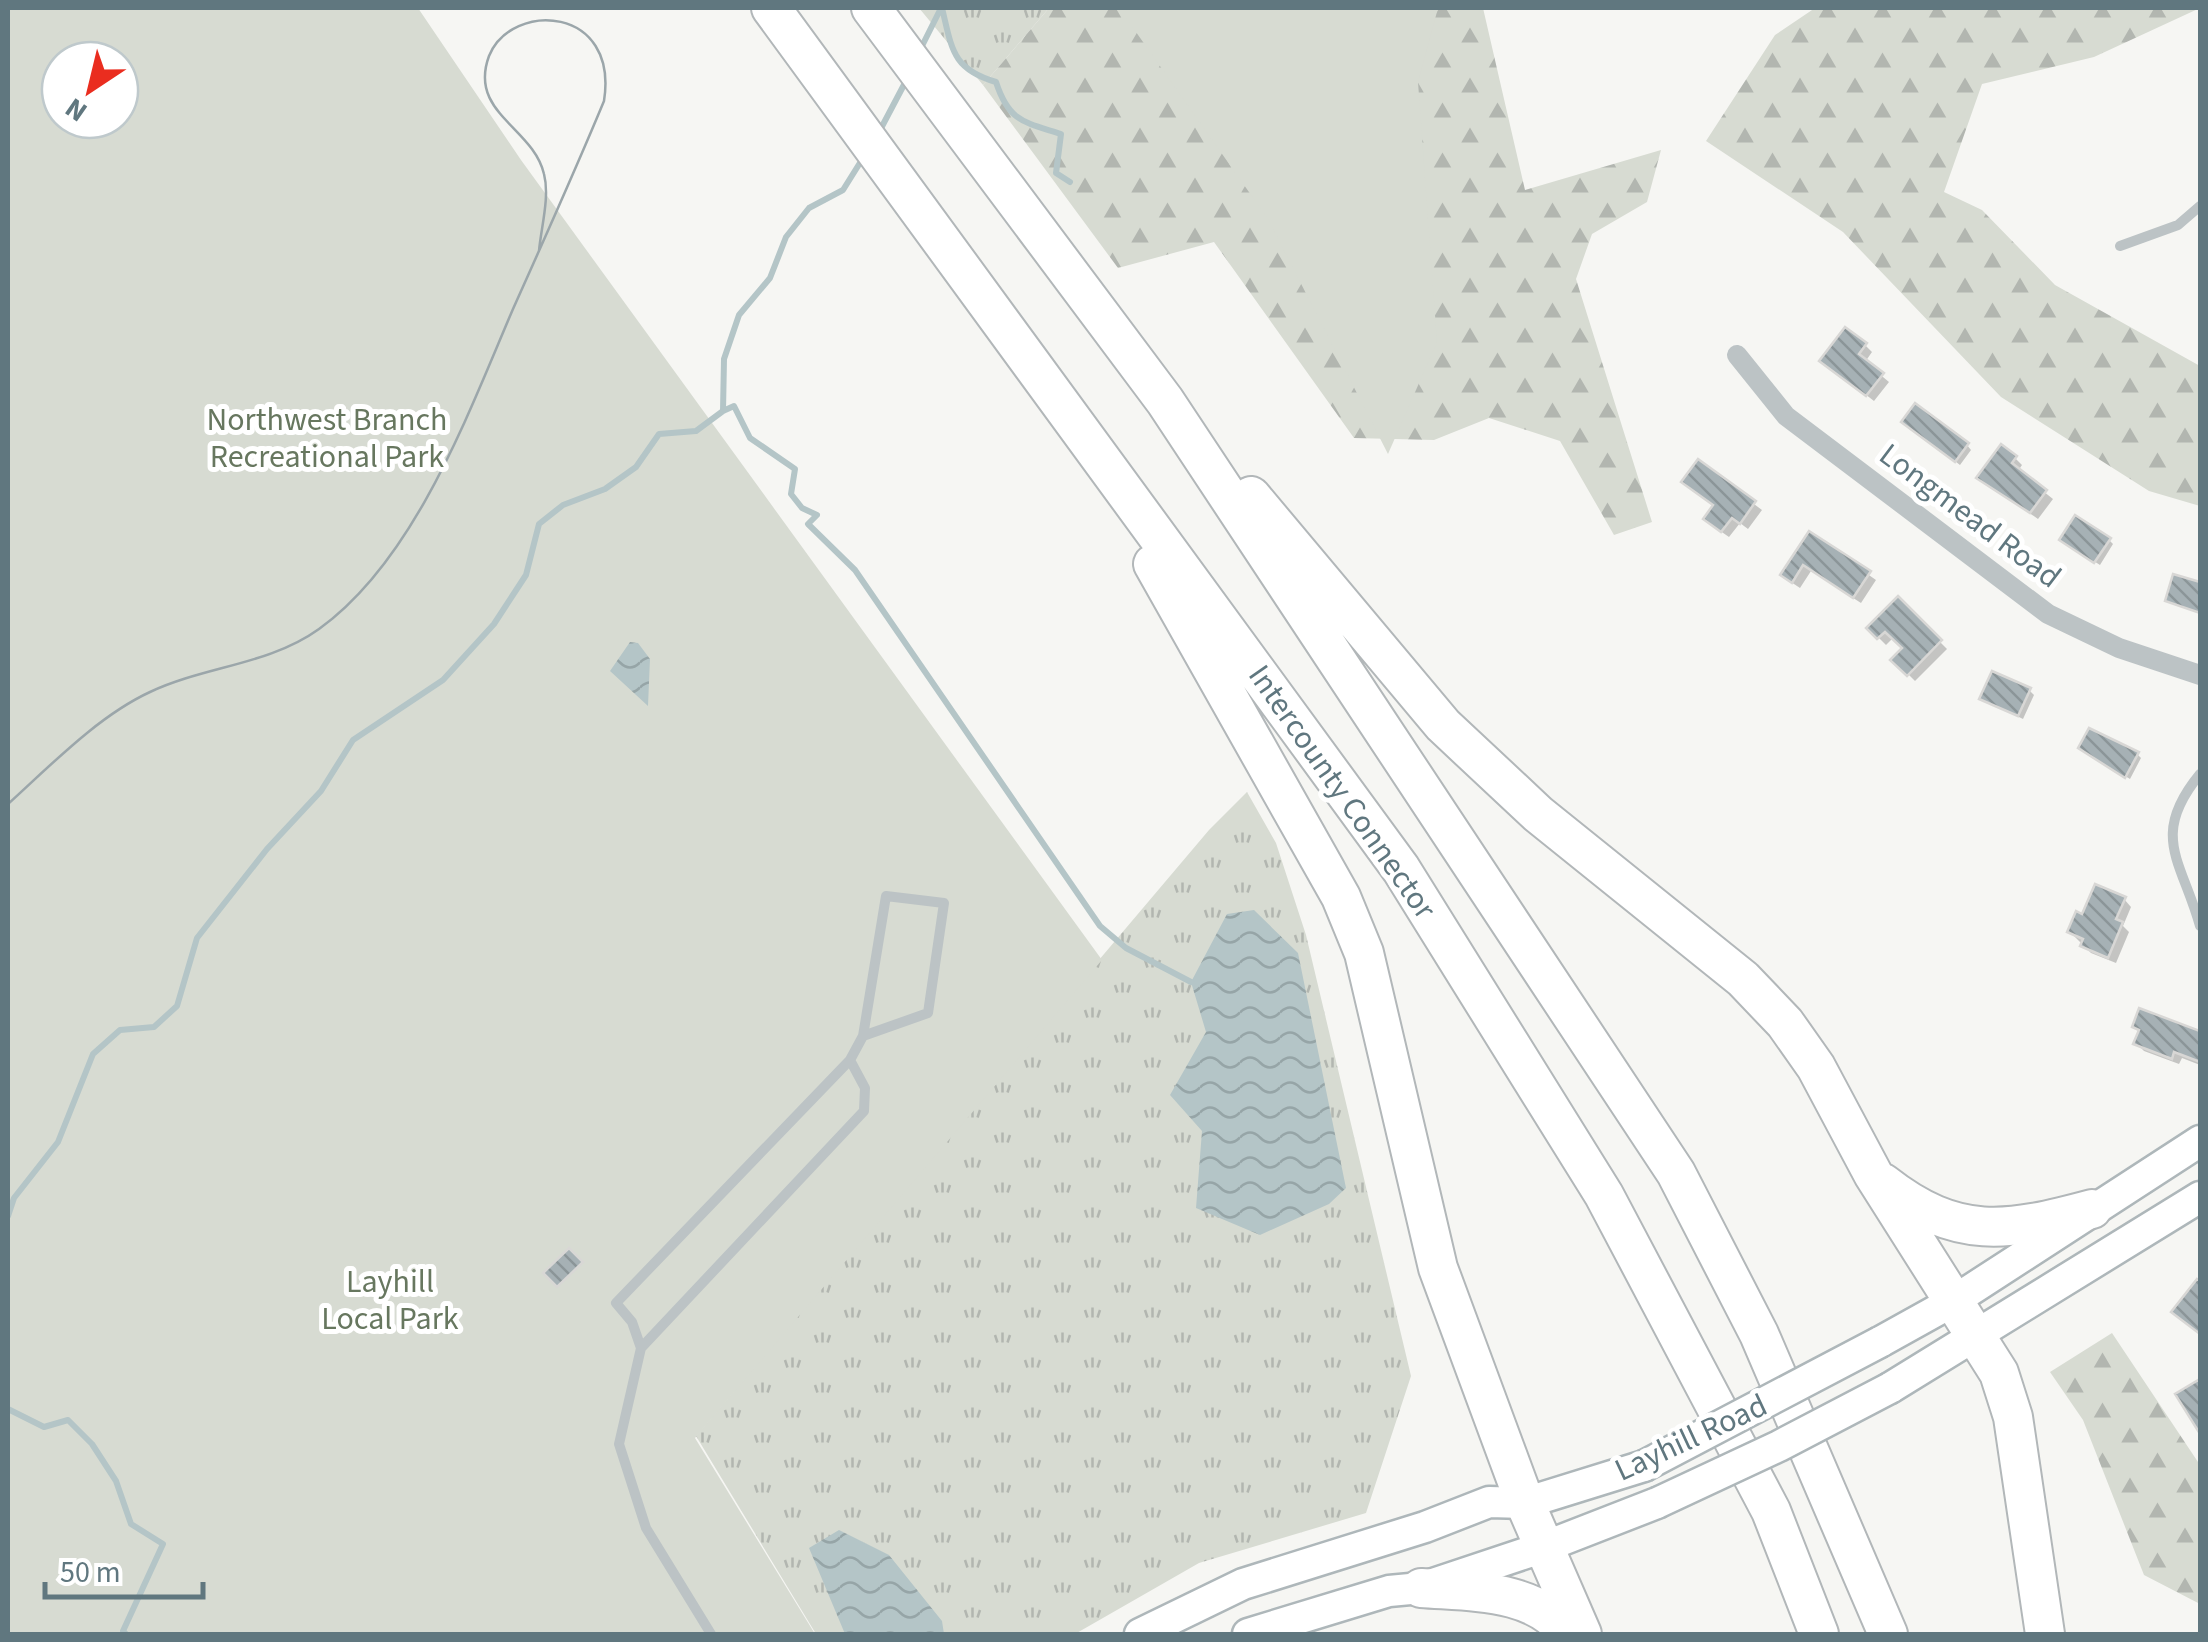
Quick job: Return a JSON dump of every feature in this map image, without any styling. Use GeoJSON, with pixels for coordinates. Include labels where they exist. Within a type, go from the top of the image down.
{"type":"FeatureCollection","features":[{"type":"Feature","properties":{"kind":"highway","name":"Intercounty Connector"},"geometry":{"type":"LineString","coordinates":[[770,8],[1401,868],[1604,1195],[1771,1511],[1819,1634]]}},
{"type":"Feature","properties":{"kind":"highway","name":"Intercounty Connector"},"geometry":{"type":"LineString","coordinates":[[871,8],[1165,402],[1676,1174],[1759,1334],[1888,1634]]}},
{"type":"Feature","properties":{"kind":"highway"},"geometry":{"type":"LineString","coordinates":[[1165,402],[1270,517],[1443,725],[1538,814],[1742,979],[1785,1023],[1816,1067],[1873,1174],[1998,1373],[2013,1417],[2046,1634]]}},
{"type":"Feature","properties":{"kind":"highway"},"geometry":{"type":"LineString","coordinates":[[1068,414],[1341,897],[1364,953],[1438,1268],[1525,1503],[1582,1634]]}},
{"type":"Feature","properties":{"kind":"highway"},"geometry":{"type":"LineString","coordinates":[[1873,1174],[1910,1203],[1976,1228],[2023,1228],[2092,1209]]}},
{"type":"Feature","properties":{"kind":"highway"},"geometry":{"type":"LineString","coordinates":[[1421,1588],[1507,1595],[1556,1618],[1568,1634]]}},
{"type":"Feature","properties":{"kind":"main road","name":"Layhill Road"},"geometry":{"type":"LineString","coordinates":[[1140,1634],[1243,1584],[1425,1527],[1489,1502],[1525,1503],[1644,1466],[1952,1302],[2200,1141]]}},
{"type":"Feature","properties":{"kind":"main road","name":"Layhill Road"},"geometry":{"type":"LineString","coordinates":[[1248,1634],[1389,1591],[1421,1588],[1544,1547],[1748,1462],[1890,1388],[2200,1197]]}},
{"type":"Feature","properties":{"kind":"street","name":"Longmead Road"},"geometry":{"type":"LineString","coordinates":[[1737,355],[1786,416],[2048,614],[2119,648],[2200,675]]}},
{"type":"Feature","properties":{"kind":"lane"},"geometry":{"type":"LineString","coordinates":[[2120,246],[2178,226],[2200,206]]}},
{"type":"Feature","properties":{"kind":"lane"},"geometry":{"type":"LineString","coordinates":[[2200,774],[2181,797],[2170,846],[2200,926]]}},
{"type":"Feature","properties":{"kind":"lane"},"geometry":{"type":"LineString","coordinates":[[641,1348],[632,1322],[616,1303],[850,1060],[862,1036],[886,896],[944,903],[928,1013],[862,1036]]}},
{"type":"Feature","properties":{"kind":"lane"},"geometry":{"type":"LineString","coordinates":[[711,1634],[646,1528],[618,1444],[641,1348],[864,1111],[865,1088],[850,1060]]}},
{"type":"Feature","properties":{"kind":"green space"},"geometry":{"type":"Polygon","coordinates":[[[8,8],[418,8],[521,160],[1102,960],[695,1438],[815,1634],[8,1634],[8,8]]]}},
{"type":"Feature","properties":{"kind":"green space"},"geometry":{"type":"Polygon","coordinates":[[[919,8],[1049,8],[983,85],[919,8]]]}},
{"type":"Feature","properties":{"kind":"green space"},"geometry":{"type":"Polygon","coordinates":[[[1049,8],[1483,8],[1525,190],[1661,150],[1647,202],[1592,234],[1576,279],[1652,522],[1614,535],[1560,441],[1489,418],[1434,440],[1354,438],[1214,242],[1118,268],[983,85],[1049,8]]]}},
{"type":"Feature","properties":{"kind":"green space"},"geometry":{"type":"Polygon","coordinates":[[[1119,8],[1438,8],[1418,82],[1437,342],[1388,454],[1268,219],[1119,8]]]}},
{"type":"Feature","properties":{"kind":"green space"},"geometry":{"type":"Polygon","coordinates":[[[1815,8],[2200,8],[2094,57],[1982,84],[1944,192],[1982,210],[2055,285],[2200,366],[2200,506],[2149,491],[2001,397],[1843,232],[1706,141],[1775,35],[1815,8]]]}},
{"type":"Feature","properties":{"kind":"green space"},"geometry":{"type":"Polygon","coordinates":[[[1247,792],[1276,843],[1306,935],[1411,1376],[1366,1513],[1199,1563],[1075,1634],[816,1634],[696,1436],[1209,830],[1247,792]]]}},
{"type":"Feature","properties":{"kind":"green space"},"geometry":{"type":"Polygon","coordinates":[[[2112,1333],[2200,1465],[2200,1604],[2144,1575],[2083,1420],[2050,1372],[2112,1333]]]}},
{"type":"Feature","properties":{"kind":"water"},"geometry":{"type":"Polygon","coordinates":[[[630,642],[638,643],[650,659],[648,706],[610,671],[630,642]]]}},
{"type":"Feature","properties":{"kind":"water"},"geometry":{"type":"Polygon","coordinates":[[[1254,910],[1298,953],[1346,1188],[1329,1204],[1260,1235],[1196,1208],[1202,1131],[1170,1095],[1206,1032],[1191,982],[1227,914],[1254,910]]]}},
{"type":"Feature","properties":{"kind":"water"},"geometry":{"type":"Polygon","coordinates":[[[839,1530],[889,1555],[942,1621],[944,1634],[845,1634],[809,1548],[839,1530]]]}},
{"type":"Feature","properties":{"kind":"building"},"geometry":{"type":"Polygon","coordinates":[[[1845,327],[1867,343],[1859,354],[1884,373],[1866,396],[1819,361],[1845,327]]]}},
{"type":"Feature","properties":{"kind":"building"},"geometry":{"type":"Polygon","coordinates":[[[1915,403],[1969,443],[1955,462],[1901,422],[1915,403]]]}},
{"type":"Feature","properties":{"kind":"building"},"geometry":{"type":"Polygon","coordinates":[[[2001,444],[2017,456],[2012,463],[2047,490],[2030,513],[1976,478],[2001,444]]]}},
{"type":"Feature","properties":{"kind":"building"},"geometry":{"type":"Polygon","coordinates":[[[1698,459],[1756,501],[1740,524],[1732,518],[1721,532],[1703,519],[1713,505],[1681,482],[1698,459]]]}},
{"type":"Feature","properties":{"kind":"building"},"geometry":{"type":"Polygon","coordinates":[[[2075,515],[2111,538],[2094,563],[2059,540],[2075,515]]]}},
{"type":"Feature","properties":{"kind":"building"},"geometry":{"type":"Polygon","coordinates":[[[1809,531],[1871,571],[1853,598],[1803,565],[1792,583],[1780,575],[1809,531]]]}},
{"type":"Feature","properties":{"kind":"building"},"geometry":{"type":"Polygon","coordinates":[[[2173,574],[2200,582],[2200,613],[2165,601],[2173,574]]]}},
{"type":"Feature","properties":{"kind":"building"},"geometry":{"type":"Polygon","coordinates":[[[1898,596],[1942,640],[1907,676],[1890,660],[1902,648],[1885,632],[1877,639],[1866,628],[1898,596]]]}},
{"type":"Feature","properties":{"kind":"building"},"geometry":{"type":"Polygon","coordinates":[[[1992,671],[2031,688],[2018,716],[1979,699],[1992,671]]]}},
{"type":"Feature","properties":{"kind":"building"},"geometry":{"type":"Polygon","coordinates":[[[2089,728],[2139,752],[2125,778],[2078,748],[2089,728]]]}},
{"type":"Feature","properties":{"kind":"building"},"geometry":{"type":"Polygon","coordinates":[[[2095,884],[2126,897],[2116,919],[2123,922],[2108,958],[2080,946],[2083,939],[2067,932],[2076,911],[2082,914],[2095,884]]]}},
{"type":"Feature","properties":{"kind":"building"},"geometry":{"type":"Polygon","coordinates":[[[2139,1008],[2200,1031],[2200,1062],[2174,1052],[2172,1059],[2133,1044],[2139,1030],[2132,1027],[2139,1008]]]}},
{"type":"Feature","properties":{"kind":"building"},"geometry":{"type":"Polygon","coordinates":[[[569,1248],[583,1262],[557,1287],[543,1273],[569,1248]]]}},
{"type":"Feature","properties":{"kind":"building"},"geometry":{"type":"Polygon","coordinates":[[[2197,1279],[2200,1281],[2200,1334],[2171,1312],[2197,1279]]]}},
{"type":"Feature","properties":{"kind":"building"},"geometry":{"type":"Polygon","coordinates":[[[2200,1379],[2200,1434],[2175,1394],[2200,1379]]]}},
{"type":"Feature","properties":{"kind":"waterway"},"geometry":{"type":"LineString","coordinates":[[920,50],[941,8]]}},
{"type":"Feature","properties":{"kind":"waterway"},"geometry":{"type":"LineString","coordinates":[[942,8],[952,46],[962,64],[996,82],[1006,105],[1020,118],[1061,134],[1056,173],[1070,182]]}},
{"type":"Feature","properties":{"kind":"waterway"},"geometry":{"type":"LineString","coordinates":[[878,134],[907,79]]}},
{"type":"Feature","properties":{"kind":"waterway"},"geometry":{"type":"LineString","coordinates":[[8,1216],[14,1198],[58,1142],[93,1054],[120,1030],[154,1027],[177,1006],[197,938],[267,849],[321,791],[353,740],[443,680],[494,624],[526,575],[539,524],[563,505],[605,489],[636,467],[659,434],[696,431],[723,411],[724,359],[739,315],[770,278],[786,237],[809,208],[843,190],[863,158]]}},
{"type":"Feature","properties":{"kind":"waterway"},"geometry":{"type":"LineString","coordinates":[[723,411],[734,406],[750,438],[795,469],[791,494],[802,508],[817,515],[808,524],[855,570],[1100,926],[1126,948],[1191,982]]}},
{"type":"Feature","properties":{"kind":"waterway"},"geometry":{"type":"LineString","coordinates":[[8,1409],[44,1427],[68,1420],[92,1444],[116,1481],[131,1524],[163,1544],[123,1631],[126,1634]]}},
{"type":"Feature","properties":{"kind":"tram line"},"geometry":{"type":"LineString","coordinates":[[8,804],[112,714],[171,683],[258,658],[300,641],[353,600],[383,565],[411,525],[457,438],[571,179],[604,101],[604,69],[596,46],[580,30],[561,22],[539,21],[519,26],[501,38],[489,56],[485,76],[494,106],[528,144],[544,174],[546,202],[539,251]]}},
{"type":"Feature","properties":{"kind":"park label","name":"Northwest Branch Recreational Park"},"geometry":{"type":"Point","coordinates":[327,438]}},
{"type":"Feature","properties":{"kind":"park label","name":"Layhill Local Park"},"geometry":{"type":"Point","coordinates":[390,1300]}}]}
